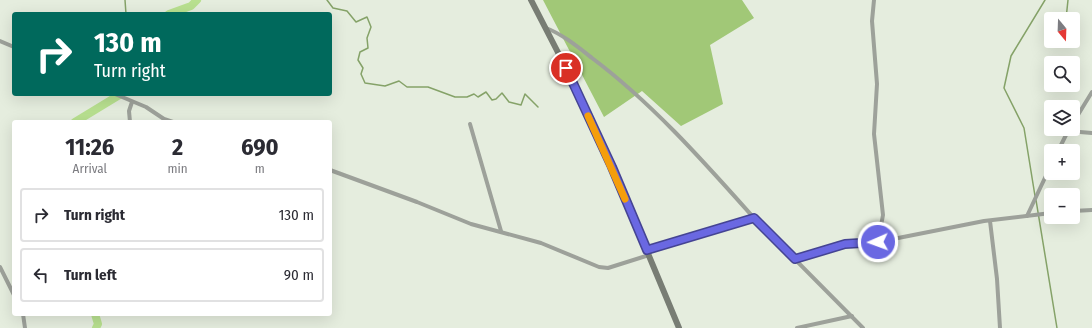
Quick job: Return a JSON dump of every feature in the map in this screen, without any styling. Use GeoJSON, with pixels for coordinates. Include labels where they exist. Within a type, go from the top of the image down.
{"type":"FeatureCollection","features":[{"type":"Feature","properties":{"kind":"street"},"geometry":{"type":"LineString","coordinates":[[532,0],[612,167],[679,328]]}},
{"type":"Feature","properties":{"kind":"street"},"geometry":{"type":"LineString","coordinates":[[874,0],[872,21],[876,84],[874,134],[883,215],[878,242]]}},
{"type":"Feature","properties":{"kind":"street"},"geometry":{"type":"LineString","coordinates":[[545,28],[583,51],[616,76],[671,129],[754,218],[863,328]]}},
{"type":"Feature","properties":{"kind":"street"},"geometry":{"type":"LineString","coordinates":[[0,41],[12,46]]}},
{"type":"Feature","properties":{"kind":"street"},"geometry":{"type":"LineString","coordinates":[[1080,112],[1092,92]]}},
{"type":"Feature","properties":{"kind":"street"},"geometry":{"type":"LineString","coordinates":[[120,96],[146,107],[167,120]]}},
{"type":"Feature","properties":{"kind":"street"},"geometry":{"type":"LineString","coordinates":[[130,120],[129,111],[132,102]]}},
{"type":"Feature","properties":{"kind":"street"},"geometry":{"type":"LineString","coordinates":[[470,124],[501,231]]}},
{"type":"Feature","properties":{"kind":"street"},"geometry":{"type":"LineString","coordinates":[[1080,132],[1092,134]]}},
{"type":"Feature","properties":{"kind":"street"},"geometry":{"type":"LineString","coordinates":[[332,171],[423,204],[470,224],[541,242],[600,267],[608,268],[648,252],[754,218]]}},
{"type":"Feature","properties":{"kind":"street"},"geometry":{"type":"LineString","coordinates":[[1027,216],[1044,180]]}},
{"type":"Feature","properties":{"kind":"street"},"geometry":{"type":"LineString","coordinates":[[1080,211],[1092,210]]}},
{"type":"Feature","properties":{"kind":"street"},"geometry":{"type":"LineString","coordinates":[[795,259],[845,244],[878,242],[984,221],[1044,214]]}},
{"type":"Feature","properties":{"kind":"street"},"geometry":{"type":"LineString","coordinates":[[990,221],[997,279],[1000,328]]}},
{"type":"Feature","properties":{"kind":"street"},"geometry":{"type":"LineString","coordinates":[[0,267],[12,291]]}},
{"type":"Feature","properties":{"kind":"street"},"geometry":{"type":"LineString","coordinates":[[23,316],[25,328]]}},
{"type":"Feature","properties":{"kind":"street"},"geometry":{"type":"LineString","coordinates":[[798,328],[852,316]]}},
{"type":"Feature","properties":{"kind":"green space"},"geometry":{"type":"Polygon","coordinates":[[[543,0],[742,0],[754,18],[710,45],[723,104],[681,126],[642,91],[604,117],[543,0]]]}},
{"type":"Feature","properties":{"kind":"waterway"},"geometry":{"type":"LineString","coordinates":[[125,0],[126,12]]}},
{"type":"Feature","properties":{"kind":"waterway"},"geometry":{"type":"LineString","coordinates":[[174,12],[191,6],[197,0]]}},
{"type":"Feature","properties":{"kind":"waterway"},"geometry":{"type":"LineString","coordinates":[[327,0],[333,8],[347,11],[356,22],[367,17],[371,27],[367,38],[368,48],[360,52],[358,60],[363,68],[361,74],[365,83],[385,86],[399,81],[407,87],[428,87],[455,97],[467,97],[474,94],[478,97],[486,92],[492,100],[496,99],[502,93],[509,102],[521,105],[525,94],[538,107]]}},
{"type":"Feature","properties":{"kind":"waterway"},"geometry":{"type":"LineString","coordinates":[[1035,196],[1024,128],[1004,88],[1011,56],[1045,0]]}},
{"type":"Feature","properties":{"kind":"waterway"},"geometry":{"type":"LineString","coordinates":[[1067,12],[1068,0]]}},
{"type":"Feature","properties":{"kind":"waterway"},"geometry":{"type":"LineString","coordinates":[[78,120],[118,96]]}},
{"type":"Feature","properties":{"kind":"waterway"},"geometry":{"type":"LineString","coordinates":[[1036,200],[1057,328]]}},
{"type":"Feature","properties":{"kind":"waterway"},"geometry":{"type":"LineString","coordinates":[[96,316],[98,324],[96,328]]}},
{"type":"Feature","properties":{"kind":"slow traffic"},"geometry":{"type":"LineString","coordinates":[[588,116],[625,199]]}},
{"type":"Feature","properties":{"kind":"route"},"geometry":{"type":"LineString","coordinates":[[566,68],[612,167],[647,250],[680,238],[754,218],[795,259],[845,244],[878,242]]}}]}
